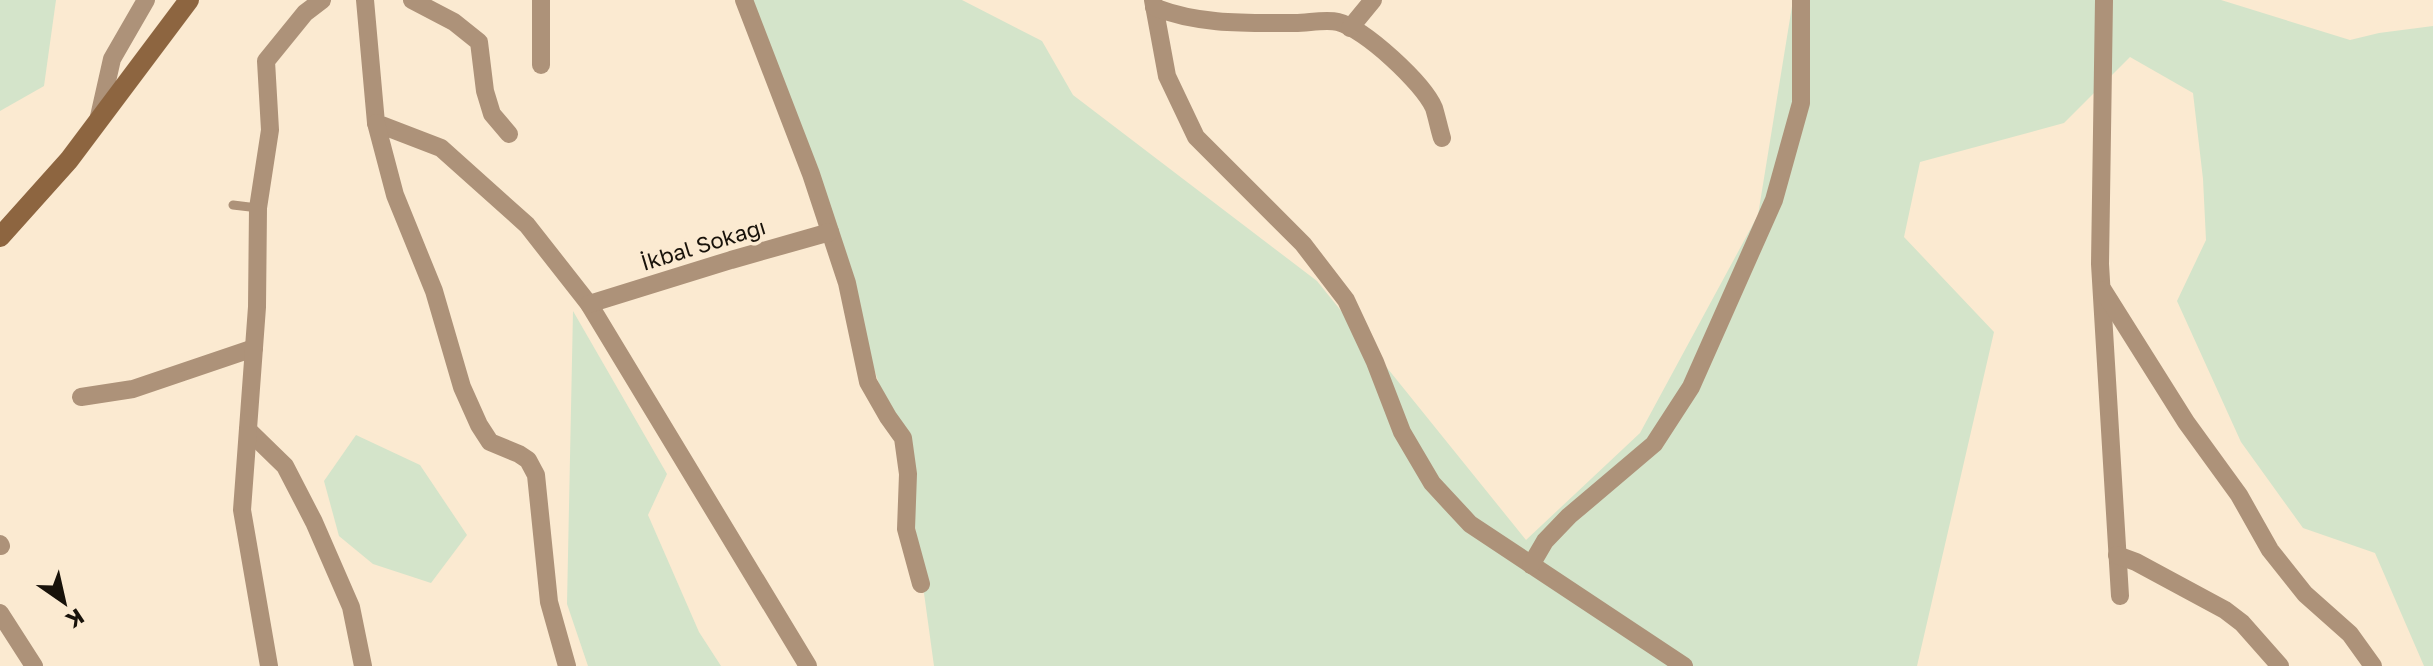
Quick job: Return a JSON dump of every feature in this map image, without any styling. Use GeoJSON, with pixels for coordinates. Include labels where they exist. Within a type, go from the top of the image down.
{"type":"FeatureCollection","features":[{"type":"Feature","properties":{"kind":"main road"},"geometry":{"type":"LineString","coordinates":[[0,237],[69,160],[189,0]]}},
{"type":"Feature","properties":{"kind":"street"},"geometry":{"type":"LineString","coordinates":[[97,124],[112,59],[146,0]]}},
{"type":"Feature","properties":{"kind":"street"},"geometry":{"type":"LineString","coordinates":[[269,666],[242,510],[257,307],[258,208],[270,130],[266,61],[305,13],[322,0]]}},
{"type":"Feature","properties":{"kind":"street"},"geometry":{"type":"LineString","coordinates":[[365,0],[376,123],[395,195],[434,291],[462,387],[479,425],[490,442],[528,460],[536,475],[549,602],[567,666]]}},
{"type":"Feature","properties":{"kind":"street"},"geometry":{"type":"LineString","coordinates":[[412,0],[454,22],[479,42],[485,91],[492,114],[509,134]]}},
{"type":"Feature","properties":{"kind":"street"},"geometry":{"type":"LineString","coordinates":[[541,0],[541,65]]}},
{"type":"Feature","properties":{"kind":"street"},"geometry":{"type":"LineString","coordinates":[[744,0],[811,174],[847,283],[868,382],[903,438],[908,474],[906,529],[921,584]]}},
{"type":"Feature","properties":{"kind":"street"},"geometry":{"type":"LineString","coordinates":[[1350,28],[1373,0]]}},
{"type":"Feature","properties":{"kind":"street"},"geometry":{"type":"LineString","coordinates":[[1531,565],[1545,541],[1569,516],[1654,444],[1691,387],[1774,200],[1801,103],[1801,0]]}},
{"type":"Feature","properties":{"kind":"street"},"geometry":{"type":"LineString","coordinates":[[2104,0],[2101,287],[2120,596]]}},
{"type":"Feature","properties":{"kind":"street"},"geometry":{"type":"LineString","coordinates":[[1154,3],[1170,13],[1217,22],[1338,22],[1362,34],[1398,64],[1424,92],[1433,107],[1442,138]]}},
{"type":"Feature","properties":{"kind":"street"},"geometry":{"type":"LineString","coordinates":[[1154,3],[1167,76],[1196,137],[1303,244],[1346,300],[1375,362],[1402,432],[1432,483],[1470,524],[1684,666]]}},
{"type":"Feature","properties":{"kind":"street"},"geometry":{"type":"LineString","coordinates":[[376,123],[441,148],[527,225],[589,304],[808,666]]}},
{"type":"Feature","properties":{"kind":"street","name":"İkbal Sokağı"},"geometry":{"type":"LineString","coordinates":[[589,304],[830,232]]}},
{"type":"Feature","properties":{"kind":"street"},"geometry":{"type":"LineString","coordinates":[[2101,287],[2186,422],[2239,495],[2270,550],[2305,594],[2350,634],[2373,666]]}},
{"type":"Feature","properties":{"kind":"street"},"geometry":{"type":"LineString","coordinates":[[81,397],[133,389],[254,348]]}},
{"type":"Feature","properties":{"kind":"street"},"geometry":{"type":"LineString","coordinates":[[248,430],[285,466],[314,522],[351,607],[363,666]]}},
{"type":"Feature","properties":{"kind":"street"},"geometry":{"type":"LineString","coordinates":[[2117,555],[2225,610],[2242,623],[2280,666]]}},
{"type":"Feature","properties":{"kind":"street"},"geometry":{"type":"LineString","coordinates":[[0,613],[34,666]]}},
{"type":"Feature","properties":{"kind":"lane"},"geometry":{"type":"LineString","coordinates":[[233,205],[258,208]]}},
{"type":"Feature","properties":{"kind":"green space"},"geometry":{"type":"Polygon","coordinates":[[[0,0],[56,0],[44,86],[0,111],[0,0]]]}},
{"type":"Feature","properties":{"kind":"green space"},"geometry":{"type":"Polygon","coordinates":[[[747,0],[962,0],[1042,41],[1073,95],[1317,281],[1526,540],[1640,433],[1758,215],[1793,0],[2221,0],[2350,40],[2433,26],[2433,666],[2424,666],[2375,553],[2303,528],[2241,442],[2177,301],[2206,240],[2193,93],[2130,57],[2064,123],[1920,162],[1904,237],[1994,332],[1917,666],[934,666],[906,462],[747,0]]]}},
{"type":"Feature","properties":{"kind":"green space"},"geometry":{"type":"Polygon","coordinates":[[[573,311],[667,474],[648,515],[699,632],[721,666],[588,666],[567,604],[573,311]]]}},
{"type":"Feature","properties":{"kind":"green space"},"geometry":{"type":"Polygon","coordinates":[[[356,435],[420,465],[467,535],[431,583],[373,564],[339,536],[324,481],[356,435]]]}}]}
